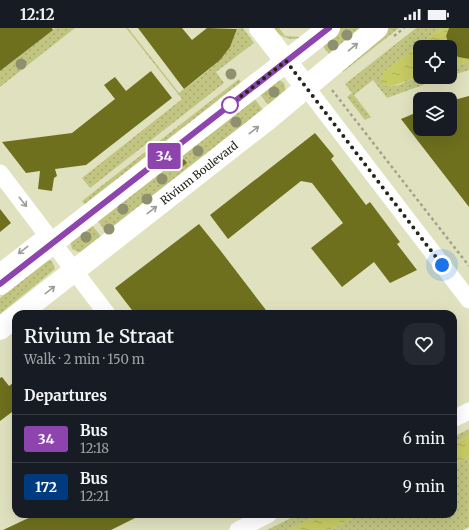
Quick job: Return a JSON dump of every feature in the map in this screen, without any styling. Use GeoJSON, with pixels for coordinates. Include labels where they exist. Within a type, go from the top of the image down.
{"type":"FeatureCollection","features":[{"type":"Feature","properties":{"kind":"street"},"geometry":{"type":"LineString","coordinates":[[260,28],[469,300]]}},
{"type":"Feature","properties":{"kind":"street"},"geometry":{"type":"LineString","coordinates":[[0,284],[49,237],[329,28]]}},
{"type":"Feature","properties":{"kind":"street","name":"Rivium Boulevard"},"geometry":{"type":"LineString","coordinates":[[24,310],[306,87],[376,28]]}},
{"type":"Feature","properties":{"kind":"street"},"geometry":{"type":"LineString","coordinates":[[0,173],[104,310]]}},
{"type":"Feature","properties":{"kind":"street"},"geometry":{"type":"LineString","coordinates":[[0,329],[12,319]]}},
{"type":"Feature","properties":{"kind":"street"},"geometry":{"type":"LineString","coordinates":[[457,417],[469,411]]}},
{"type":"Feature","properties":{"kind":"street"},"geometry":{"type":"LineString","coordinates":[[238,530],[257,518]]}},
{"type":"Feature","properties":{"kind":"lane"},"geometry":{"type":"LineString","coordinates":[[0,267],[49,237]]}},
{"type":"Feature","properties":{"kind":"path"},"geometry":{"type":"LineString","coordinates":[[330,87],[469,266]]}},
{"type":"Feature","properties":{"kind":"shaded area"},"geometry":{"type":"Polygon","coordinates":[[[0,28],[469,28],[469,454],[457,460],[457,310],[12,310],[12,518],[345,518],[322,530],[0,530],[0,28]]]}},
{"type":"Feature","properties":{"kind":"shaded area"},"geometry":{"type":"Polygon","coordinates":[[[55,28],[75,28],[0,87],[0,71],[55,28]]]}},
{"type":"Feature","properties":{"kind":"shaded area"},"geometry":{"type":"Polygon","coordinates":[[[126,28],[128,28],[179,93],[205,73],[221,58],[233,40],[237,29],[235,29],[243,28],[254,43],[216,72],[224,83],[90,188],[82,178],[182,99],[126,28]]]}},
{"type":"Feature","properties":{"kind":"shaded area"},"geometry":{"type":"Polygon","coordinates":[[[273,28],[279,28],[285,36],[302,37],[294,39],[286,38],[273,28]]]}},
{"type":"Feature","properties":{"kind":"shaded area"},"geometry":{"type":"Polygon","coordinates":[[[336,28],[361,28],[329,54],[319,41],[336,28]]]}},
{"type":"Feature","properties":{"kind":"shaded area"},"geometry":{"type":"Polygon","coordinates":[[[389,28],[399,28],[343,72],[340,68],[389,28]]]}},
{"type":"Feature","properties":{"kind":"shaded area"},"geometry":{"type":"Polygon","coordinates":[[[416,28],[441,28],[425,40],[413,40],[413,50],[384,72],[381,80],[389,86],[394,86],[413,79],[413,84],[426,84],[387,98],[373,80],[354,95],[371,117],[365,120],[347,97],[352,93],[345,84],[416,28]]]}},
{"type":"Feature","properties":{"kind":"shaded area"},"geometry":{"type":"Polygon","coordinates":[[[469,62],[469,70],[457,74],[457,65],[469,62]]]}},
{"type":"Feature","properties":{"kind":"shaded area"},"geometry":{"type":"Polygon","coordinates":[[[239,79],[241,82],[219,99],[223,104],[88,209],[82,201],[239,79]]]}},
{"type":"Feature","properties":{"kind":"shaded area"},"geometry":{"type":"Polygon","coordinates":[[[278,79],[284,83],[286,92],[272,110],[256,89],[278,79]]]}},
{"type":"Feature","properties":{"kind":"shaded area"},"geometry":{"type":"Polygon","coordinates":[[[251,94],[266,114],[109,236],[94,216],[251,94]],[[184,159],[173,167],[176,171],[187,163],[184,159]]]}},
{"type":"Feature","properties":{"kind":"shaded area"},"geometry":{"type":"Polygon","coordinates":[[[88,220],[104,240],[81,253],[72,249],[70,240],[88,220]]]}},
{"type":"Feature","properties":{"kind":"shaded area"},"geometry":{"type":"Polygon","coordinates":[[[48,260],[52,261],[55,269],[0,314],[0,298],[48,260]]]}},
{"type":"Feature","properties":{"kind":"shaded area"},"geometry":{"type":"Polygon","coordinates":[[[469,429],[469,436],[457,442],[457,435],[469,429]]]}},
{"type":"Feature","properties":{"kind":"shaded area"},"geometry":{"type":"Polygon","coordinates":[[[469,457],[469,527],[463,530],[330,530],[352,518],[457,518],[457,463],[469,457]]]}},
{"type":"Feature","properties":{"kind":"shaded area"},"geometry":{"type":"Polygon","coordinates":[[[291,518],[312,518],[289,530],[267,530],[291,518]]]}},
{"type":"Feature","properties":{"kind":"water"},"geometry":{"type":"Polygon","coordinates":[[[441,28],[449,28],[446,36],[447,40],[425,40],[441,28]]]}},
{"type":"Feature","properties":{"kind":"water"},"geometry":{"type":"Polygon","coordinates":[[[413,50],[413,79],[390,87],[383,84],[381,80],[384,72],[413,50]]]}},
{"type":"Feature","properties":{"kind":"water"},"geometry":{"type":"Polygon","coordinates":[[[457,56],[469,59],[469,62],[457,65],[457,56]]]}},
{"type":"Feature","properties":{"kind":"water"},"geometry":{"type":"Polygon","coordinates":[[[469,436],[469,457],[457,463],[457,442],[469,436]]]}},
{"type":"Feature","properties":{"kind":"water"},"geometry":{"type":"Polygon","coordinates":[[[312,518],[352,518],[330,530],[289,530],[312,518]]]}},
{"type":"Feature","properties":{"kind":"building"},"geometry":{"type":"Polygon","coordinates":[[[0,28],[52,28],[53,30],[0,71],[0,28]]]}},
{"type":"Feature","properties":{"kind":"building"},"geometry":{"type":"Polygon","coordinates":[[[138,28],[182,28],[192,40],[207,28],[237,29],[230,47],[220,60],[184,89],[138,28]]]}},
{"type":"Feature","properties":{"kind":"building"},"geometry":{"type":"Polygon","coordinates":[[[449,28],[469,28],[469,59],[457,56],[457,40],[447,40],[446,36],[449,28]]]}},
{"type":"Feature","properties":{"kind":"building"},"geometry":{"type":"Polygon","coordinates":[[[151,71],[172,98],[86,165],[55,169],[57,176],[54,178],[52,191],[38,189],[40,171],[26,173],[2,142],[72,133],[115,99],[104,85],[115,77],[126,91],[151,71]]]}},
{"type":"Feature","properties":{"kind":"building"},"geometry":{"type":"Polygon","coordinates":[[[469,96],[469,207],[414,136],[457,136],[457,99],[469,96]]]}},
{"type":"Feature","properties":{"kind":"building"},"geometry":{"type":"Polygon","coordinates":[[[413,114],[413,135],[401,119],[413,114]]]}},
{"type":"Feature","properties":{"kind":"building"},"geometry":{"type":"Polygon","coordinates":[[[315,133],[334,156],[331,159],[366,205],[370,202],[400,242],[397,244],[417,270],[390,283],[374,262],[342,287],[311,248],[343,223],[312,183],[301,181],[228,239],[210,215],[315,133]]]}},
{"type":"Feature","properties":{"kind":"building"},"geometry":{"type":"Polygon","coordinates":[[[184,159],[187,163],[177,171],[173,167],[184,159]]]}},
{"type":"Feature","properties":{"kind":"building"},"geometry":{"type":"Polygon","coordinates":[[[0,209],[11,223],[0,232],[0,209]]]}},
{"type":"Feature","properties":{"kind":"building"},"geometry":{"type":"Polygon","coordinates":[[[199,224],[266,310],[132,310],[115,288],[199,224]]]}},
{"type":"Feature","properties":{"kind":"building"},"geometry":{"type":"Polygon","coordinates":[[[2,377],[9,386],[12,384],[12,412],[0,421],[0,378],[2,377]]]}},
{"type":"Feature","properties":{"kind":"building"},"geometry":{"type":"Polygon","coordinates":[[[28,518],[135,518],[111,530],[3,530],[28,518]]]}},
{"type":"Feature","properties":{"kind":"bus line","name":"34"},"geometry":{"type":"LineString","coordinates":[[0,284],[329,28]]}},
{"type":"Feature","properties":{"kind":"route"},"geometry":{"type":"LineString","coordinates":[[230,105],[286,61],[442,265]]}}]}
